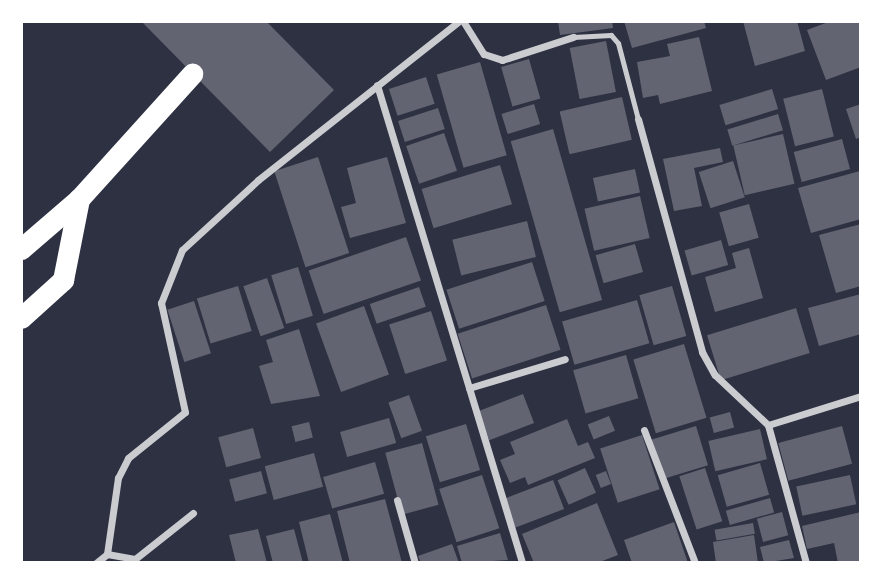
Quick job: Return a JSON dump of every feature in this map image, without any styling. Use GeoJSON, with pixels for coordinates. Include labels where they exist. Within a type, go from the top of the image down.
{"type":"FeatureCollection","features":[{"type":"Feature","properties":{"kind":"highway"},"geometry":{"type":"LineString","coordinates":[[21,249],[79,199],[192,74]]}},
{"type":"Feature","properties":{"kind":"highway"},"geometry":{"type":"LineString","coordinates":[[21,318],[62,280],[79,199]]}},
{"type":"Feature","properties":{"kind":"street"},"geometry":{"type":"LineString","coordinates":[[96,563],[107,554],[117,478],[128,458],[185,412],[161,303],[182,250],[377,85],[461,21],[484,54],[502,60],[573,37]]}},
{"type":"Feature","properties":{"kind":"street"},"geometry":{"type":"LineString","coordinates":[[377,85],[522,563]]}},
{"type":"Feature","properties":{"kind":"street"},"geometry":{"type":"LineString","coordinates":[[638,119],[702,352],[715,375],[768,425],[806,563]]}},
{"type":"Feature","properties":{"kind":"street"},"geometry":{"type":"LineString","coordinates":[[469,388],[565,359]]}},
{"type":"Feature","properties":{"kind":"street"},"geometry":{"type":"LineString","coordinates":[[768,425],[861,396]]}},
{"type":"Feature","properties":{"kind":"street"},"geometry":{"type":"LineString","coordinates":[[644,430],[695,563]]}},
{"type":"Feature","properties":{"kind":"street"},"geometry":{"type":"LineString","coordinates":[[397,500],[415,563]]}},
{"type":"Feature","properties":{"kind":"street"},"geometry":{"type":"LineString","coordinates":[[107,554],[137,561],[193,513]]}},
{"type":"Feature","properties":{"kind":"lane"},"geometry":{"type":"LineString","coordinates":[[573,37],[611,35],[618,43],[638,119]]}},
{"type":"Feature","properties":{"kind":"building"},"geometry":{"type":"Polygon","coordinates":[[[141,21],[266,21],[334,90],[270,152],[141,21]]]}},
{"type":"Feature","properties":{"kind":"building"},"geometry":{"type":"Polygon","coordinates":[[[558,21],[612,21],[613,28],[560,35],[558,21]]]}},
{"type":"Feature","properties":{"kind":"building"},"geometry":{"type":"Polygon","coordinates":[[[624,21],[704,21],[706,28],[632,48],[624,21]]]}},
{"type":"Feature","properties":{"kind":"building"},"geometry":{"type":"Polygon","coordinates":[[[743,21],[797,21],[805,51],[755,66],[743,21]]]}},
{"type":"Feature","properties":{"kind":"building"},"geometry":{"type":"Polygon","coordinates":[[[831,21],[861,21],[861,67],[826,80],[807,30],[831,21]]]}},
{"type":"Feature","properties":{"kind":"building"},"geometry":{"type":"Polygon","coordinates":[[[699,37],[712,91],[660,104],[658,95],[643,98],[637,62],[670,56],[667,44],[699,37]]]}},
{"type":"Feature","properties":{"kind":"building"},"geometry":{"type":"Polygon","coordinates":[[[606,41],[616,92],[580,99],[570,48],[606,41]]]}},
{"type":"Feature","properties":{"kind":"building"},"geometry":{"type":"Polygon","coordinates":[[[529,59],[540,98],[512,106],[501,67],[529,59]]]}},
{"type":"Feature","properties":{"kind":"building"},"geometry":{"type":"Polygon","coordinates":[[[480,62],[507,155],[463,168],[437,74],[480,62]]]}},
{"type":"Feature","properties":{"kind":"building"},"geometry":{"type":"Polygon","coordinates":[[[426,77],[435,104],[398,116],[389,89],[426,77]]]}},
{"type":"Feature","properties":{"kind":"building"},"geometry":{"type":"Polygon","coordinates":[[[772,89],[778,109],[726,125],[719,105],[772,89]]]}},
{"type":"Feature","properties":{"kind":"building"},"geometry":{"type":"Polygon","coordinates":[[[822,89],[834,137],[795,146],[783,99],[822,89]]]}},
{"type":"Feature","properties":{"kind":"building"},"geometry":{"type":"Polygon","coordinates":[[[622,97],[632,140],[570,154],[560,111],[622,97]]]}},
{"type":"Feature","properties":{"kind":"building"},"geometry":{"type":"Polygon","coordinates":[[[534,104],[540,124],[508,134],[501,114],[534,104]]]}},
{"type":"Feature","properties":{"kind":"building"},"geometry":{"type":"Polygon","coordinates":[[[861,104],[861,137],[856,139],[846,109],[861,104]]]}},
{"type":"Feature","properties":{"kind":"building"},"geometry":{"type":"Polygon","coordinates":[[[438,108],[445,129],[405,142],[398,121],[438,108]]]}},
{"type":"Feature","properties":{"kind":"building"},"geometry":{"type":"Polygon","coordinates":[[[778,114],[783,130],[732,146],[727,129],[778,114]]]}},
{"type":"Feature","properties":{"kind":"building"},"geometry":{"type":"Polygon","coordinates":[[[553,129],[602,300],[560,312],[511,141],[553,129]]]}},
{"type":"Feature","properties":{"kind":"building"},"geometry":{"type":"Polygon","coordinates":[[[444,133],[457,171],[419,184],[406,146],[444,133]]]}},
{"type":"Feature","properties":{"kind":"building"},"geometry":{"type":"Polygon","coordinates":[[[783,134],[794,184],[745,195],[733,145],[783,134]]]}},
{"type":"Feature","properties":{"kind":"building"},"geometry":{"type":"Polygon","coordinates":[[[842,139],[850,169],[802,182],[794,152],[842,139]]]}},
{"type":"Feature","properties":{"kind":"building"},"geometry":{"type":"Polygon","coordinates":[[[720,148],[723,162],[694,168],[702,206],[674,211],[663,159],[720,148]]]}},
{"type":"Feature","properties":{"kind":"building"},"geometry":{"type":"Polygon","coordinates":[[[318,157],[349,253],[305,267],[274,171],[318,157]]]}},
{"type":"Feature","properties":{"kind":"building"},"geometry":{"type":"Polygon","coordinates":[[[387,157],[406,223],[350,238],[341,207],[356,203],[347,168],[387,157]]]}},
{"type":"Feature","properties":{"kind":"building"},"geometry":{"type":"Polygon","coordinates":[[[733,161],[745,197],[711,208],[699,172],[733,161]]]}},
{"type":"Feature","properties":{"kind":"building"},"geometry":{"type":"Polygon","coordinates":[[[500,165],[512,204],[434,228],[422,189],[500,165]]]}},
{"type":"Feature","properties":{"kind":"building"},"geometry":{"type":"Polygon","coordinates":[[[635,169],[640,192],[598,201],[593,178],[635,169]]]}},
{"type":"Feature","properties":{"kind":"building"},"geometry":{"type":"Polygon","coordinates":[[[860,171],[861,219],[811,233],[798,188],[860,171]]]}},
{"type":"Feature","properties":{"kind":"building"},"geometry":{"type":"Polygon","coordinates":[[[640,196],[650,238],[594,251],[584,209],[640,196]]]}},
{"type":"Feature","properties":{"kind":"building"},"geometry":{"type":"Polygon","coordinates":[[[749,204],[759,238],[729,246],[719,213],[749,204]]]}},
{"type":"Feature","properties":{"kind":"building"},"geometry":{"type":"Polygon","coordinates":[[[527,221],[536,257],[461,276],[452,240],[527,221]]]}},
{"type":"Feature","properties":{"kind":"building"},"geometry":{"type":"Polygon","coordinates":[[[861,224],[861,286],[836,293],[819,235],[861,224]]]}},
{"type":"Feature","properties":{"kind":"building"},"geometry":{"type":"Polygon","coordinates":[[[406,237],[421,280],[324,314],[309,271],[406,237]]]}},
{"type":"Feature","properties":{"kind":"building"},"geometry":{"type":"Polygon","coordinates":[[[721,240],[728,265],[692,275],[684,250],[721,240]]]}},
{"type":"Feature","properties":{"kind":"building"},"geometry":{"type":"Polygon","coordinates":[[[635,244],[643,272],[604,283],[596,255],[635,244]]]}},
{"type":"Feature","properties":{"kind":"building"},"geometry":{"type":"Polygon","coordinates":[[[749,248],[763,298],[715,312],[705,277],[736,268],[732,253],[749,248]]]}},
{"type":"Feature","properties":{"kind":"building"},"geometry":{"type":"Polygon","coordinates":[[[532,262],[545,301],[459,329],[446,290],[532,262]]]}},
{"type":"Feature","properties":{"kind":"building"},"geometry":{"type":"Polygon","coordinates":[[[298,267],[313,316],[286,324],[271,275],[298,267]]]}},
{"type":"Feature","properties":{"kind":"building"},"geometry":{"type":"Polygon","coordinates":[[[267,278],[284,328],[261,336],[243,286],[267,278]]]}},
{"type":"Feature","properties":{"kind":"building"},"geometry":{"type":"Polygon","coordinates":[[[238,286],[252,331],[211,344],[197,299],[238,286]]]}},
{"type":"Feature","properties":{"kind":"building"},"geometry":{"type":"Polygon","coordinates":[[[672,286],[686,336],[654,345],[639,295],[672,286]]]}},
{"type":"Feature","properties":{"kind":"building"},"geometry":{"type":"Polygon","coordinates":[[[419,287],[426,307],[377,324],[370,304],[419,287]]]}},
{"type":"Feature","properties":{"kind":"building"},"geometry":{"type":"Polygon","coordinates":[[[861,294],[861,334],[819,346],[808,308],[861,294]]]}},
{"type":"Feature","properties":{"kind":"building"},"geometry":{"type":"Polygon","coordinates":[[[637,300],[649,343],[574,365],[562,321],[637,300]]]}},
{"type":"Feature","properties":{"kind":"building"},"geometry":{"type":"Polygon","coordinates":[[[194,301],[211,353],[184,362],[167,310],[194,301]]]}},
{"type":"Feature","properties":{"kind":"building"},"geometry":{"type":"Polygon","coordinates":[[[546,305],[561,350],[472,378],[458,334],[546,305]]]}},
{"type":"Feature","properties":{"kind":"building"},"geometry":{"type":"Polygon","coordinates":[[[364,306],[389,375],[341,392],[316,323],[364,306]]]}},
{"type":"Feature","properties":{"kind":"building"},"geometry":{"type":"Polygon","coordinates":[[[796,308],[810,353],[721,380],[707,335],[796,308]]]}},
{"type":"Feature","properties":{"kind":"building"},"geometry":{"type":"Polygon","coordinates":[[[431,311],[447,360],[405,374],[389,325],[431,311]]]}},
{"type":"Feature","properties":{"kind":"building"},"geometry":{"type":"Polygon","coordinates":[[[299,329],[320,396],[271,404],[259,366],[273,362],[266,340],[299,329]]]}},
{"type":"Feature","properties":{"kind":"building"},"geometry":{"type":"Polygon","coordinates":[[[684,344],[707,418],[656,433],[633,359],[684,344]]]}},
{"type":"Feature","properties":{"kind":"building"},"geometry":{"type":"Polygon","coordinates":[[[626,355],[638,398],[586,413],[573,370],[626,355]]]}},
{"type":"Feature","properties":{"kind":"building"},"geometry":{"type":"Polygon","coordinates":[[[523,394],[534,423],[489,440],[478,411],[523,394]]]}},
{"type":"Feature","properties":{"kind":"building"},"geometry":{"type":"Polygon","coordinates":[[[409,395],[422,431],[401,438],[388,403],[409,395]]]}},
{"type":"Feature","properties":{"kind":"building"},"geometry":{"type":"Polygon","coordinates":[[[730,412],[734,427],[714,433],[710,417],[730,412]]]}},
{"type":"Feature","properties":{"kind":"building"},"geometry":{"type":"Polygon","coordinates":[[[609,416],[615,431],[594,439],[588,425],[609,416]]]}},
{"type":"Feature","properties":{"kind":"building"},"geometry":{"type":"Polygon","coordinates":[[[389,418],[396,443],[347,457],[340,432],[389,418]]]}},
{"type":"Feature","properties":{"kind":"building"},"geometry":{"type":"Polygon","coordinates":[[[567,419],[578,446],[588,442],[595,458],[528,485],[525,477],[510,483],[500,460],[515,454],[510,442],[567,419]]]}},
{"type":"Feature","properties":{"kind":"building"},"geometry":{"type":"Polygon","coordinates":[[[309,422],[313,438],[295,442],[292,426],[309,422]]]}},
{"type":"Feature","properties":{"kind":"building"},"geometry":{"type":"Polygon","coordinates":[[[466,424],[480,470],[440,482],[426,436],[466,424]]]}},
{"type":"Feature","properties":{"kind":"building"},"geometry":{"type":"Polygon","coordinates":[[[696,426],[708,465],[663,479],[651,440],[696,426]]]}},
{"type":"Feature","properties":{"kind":"building"},"geometry":{"type":"Polygon","coordinates":[[[842,426],[852,464],[788,481],[778,443],[842,426]]]}},
{"type":"Feature","properties":{"kind":"building"},"geometry":{"type":"Polygon","coordinates":[[[253,428],[261,458],[226,467],[218,437],[253,428]]]}},
{"type":"Feature","properties":{"kind":"building"},"geometry":{"type":"Polygon","coordinates":[[[760,429],[767,459],[715,471],[708,441],[760,429]]]}},
{"type":"Feature","properties":{"kind":"building"},"geometry":{"type":"Polygon","coordinates":[[[642,435],[660,489],[618,503],[600,449],[642,435]]]}},
{"type":"Feature","properties":{"kind":"building"},"geometry":{"type":"Polygon","coordinates":[[[422,443],[439,505],[402,515],[385,453],[422,443]]]}},
{"type":"Feature","properties":{"kind":"building"},"geometry":{"type":"Polygon","coordinates":[[[314,453],[323,487],[274,500],[265,466],[314,453]]]}},
{"type":"Feature","properties":{"kind":"building"},"geometry":{"type":"Polygon","coordinates":[[[375,462],[384,494],[332,509],[323,477],[375,462]]]}},
{"type":"Feature","properties":{"kind":"building"},"geometry":{"type":"Polygon","coordinates":[[[760,463],[769,495],[727,507],[718,475],[760,463]]]}},
{"type":"Feature","properties":{"kind":"building"},"geometry":{"type":"Polygon","coordinates":[[[585,468],[596,493],[569,505],[558,480],[585,468]]]}},
{"type":"Feature","properties":{"kind":"building"},"geometry":{"type":"Polygon","coordinates":[[[705,468],[722,521],[697,530],[679,476],[705,468]]]}},
{"type":"Feature","properties":{"kind":"building"},"geometry":{"type":"Polygon","coordinates":[[[261,471],[267,493],[235,502],[229,480],[261,471]]]}},
{"type":"Feature","properties":{"kind":"building"},"geometry":{"type":"Polygon","coordinates":[[[606,471],[611,484],[601,488],[596,475],[606,471]]]}},
{"type":"Feature","properties":{"kind":"building"},"geometry":{"type":"Polygon","coordinates":[[[482,475],[499,528],[457,542],[439,489],[482,475]]]}},
{"type":"Feature","properties":{"kind":"building"},"geometry":{"type":"Polygon","coordinates":[[[850,475],[856,504],[802,516],[796,486],[850,475]]]}},
{"type":"Feature","properties":{"kind":"building"},"geometry":{"type":"Polygon","coordinates":[[[553,480],[564,509],[516,528],[504,499],[553,480]]]}},
{"type":"Feature","properties":{"kind":"building"},"geometry":{"type":"Polygon","coordinates":[[[770,498],[774,512],[730,525],[726,511],[770,498]]]}},
{"type":"Feature","properties":{"kind":"building"},"geometry":{"type":"Polygon","coordinates":[[[385,499],[402,563],[350,563],[337,511],[385,499]]]}},
{"type":"Feature","properties":{"kind":"building"},"geometry":{"type":"Polygon","coordinates":[[[597,503],[618,555],[597,563],[534,563],[522,534],[597,503]]]}},
{"type":"Feature","properties":{"kind":"building"},"geometry":{"type":"Polygon","coordinates":[[[782,512],[788,535],[763,542],[757,519],[782,512]]]}},
{"type":"Feature","properties":{"kind":"building"},"geometry":{"type":"Polygon","coordinates":[[[861,512],[861,563],[838,563],[834,543],[807,549],[802,526],[861,512]]]}},
{"type":"Feature","properties":{"kind":"building"},"geometry":{"type":"Polygon","coordinates":[[[330,514],[343,563],[309,563],[299,522],[330,514]]]}},
{"type":"Feature","properties":{"kind":"building"},"geometry":{"type":"Polygon","coordinates":[[[674,522],[688,563],[632,563],[624,540],[674,522]]]}},
{"type":"Feature","properties":{"kind":"building"},"geometry":{"type":"Polygon","coordinates":[[[753,523],[755,534],[717,541],[715,530],[753,523]]]}},
{"type":"Feature","properties":{"kind":"building"},"geometry":{"type":"Polygon","coordinates":[[[258,529],[267,563],[236,563],[229,535],[258,529]]]}},
{"type":"Feature","properties":{"kind":"building"},"geometry":{"type":"Polygon","coordinates":[[[294,529],[303,563],[273,563],[266,536],[294,529]]]}},
{"type":"Feature","properties":{"kind":"building"},"geometry":{"type":"Polygon","coordinates":[[[500,533],[508,560],[462,563],[457,546],[500,533]]]}},
{"type":"Feature","properties":{"kind":"building"},"geometry":{"type":"Polygon","coordinates":[[[754,535],[758,563],[716,563],[713,542],[754,535]]]}},
{"type":"Feature","properties":{"kind":"building"},"geometry":{"type":"Polygon","coordinates":[[[789,540],[794,558],[764,563],[760,547],[789,540]]]}},
{"type":"Feature","properties":{"kind":"building"},"geometry":{"type":"Polygon","coordinates":[[[452,544],[459,563],[421,563],[418,556],[452,544]]]}}]}
